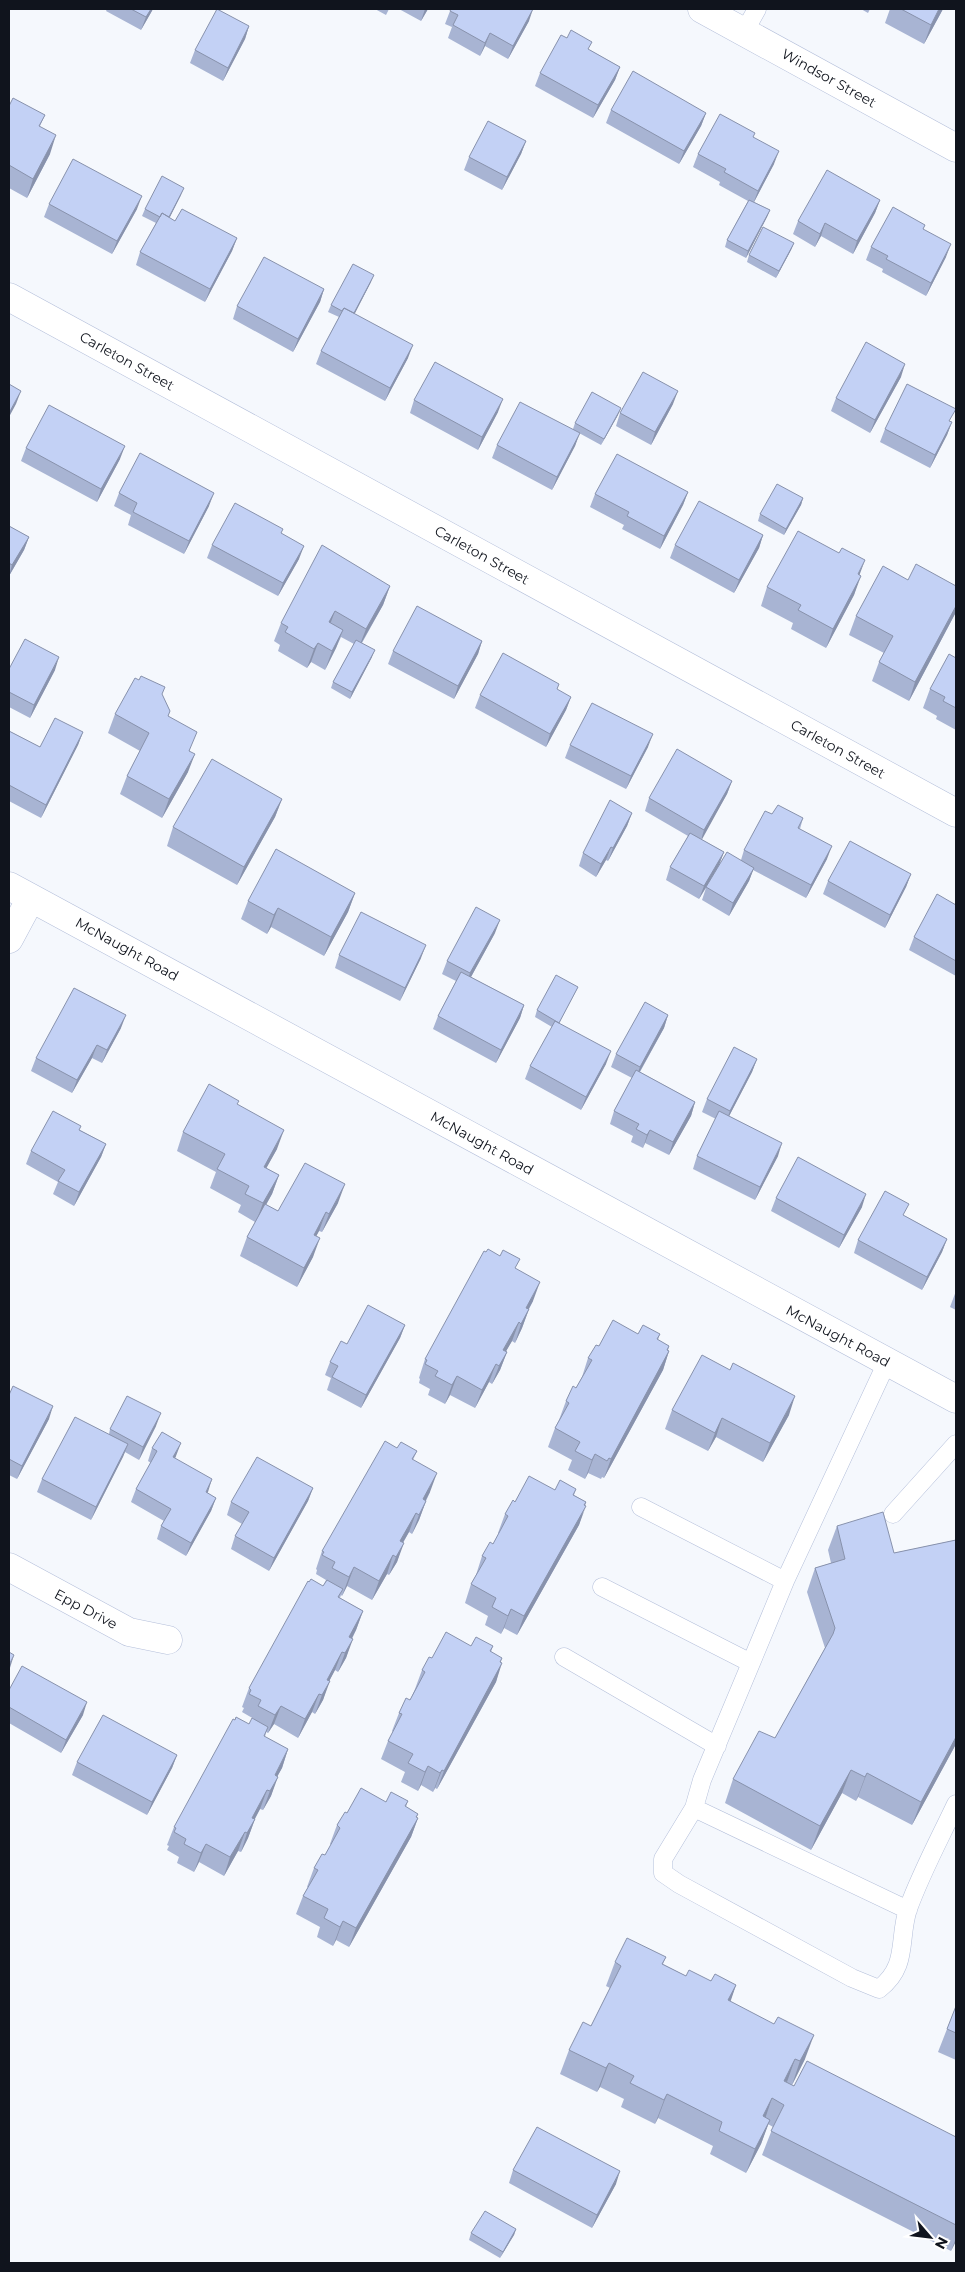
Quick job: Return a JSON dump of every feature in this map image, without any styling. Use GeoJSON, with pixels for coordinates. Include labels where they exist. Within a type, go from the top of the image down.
{"type":"FeatureCollection","features":[{"type":"Feature","properties":{"kind":"street","name":"Windsor Street"},"geometry":{"type":"LineString","coordinates":[[702,9],[750,20],[956,148]]}},
{"type":"Feature","properties":{"kind":"street","name":"Carleton Street"},"geometry":{"type":"LineString","coordinates":[[9,297],[956,814]]}},
{"type":"Feature","properties":{"kind":"street"},"geometry":{"type":"LineString","coordinates":[[9,938],[20,892]]}},
{"type":"Feature","properties":{"kind":"street","name":"McNaught Road"},"geometry":{"type":"LineString","coordinates":[[20,892],[956,1399]]}},
{"type":"Feature","properties":{"kind":"street","name":"Epp Drive"},"geometry":{"type":"LineString","coordinates":[[9,1567],[129,1632],[168,1640]]}},
{"type":"Feature","properties":{"kind":"lane"},"geometry":{"type":"LineString","coordinates":[[887,1362],[785,1581],[702,1780],[694,1808],[663,1859],[663,1873],[679,1884],[852,1978],[879,1989],[890,1981],[901,1958],[908,1910],[956,1804]]}},
{"type":"Feature","properties":{"kind":"lane"},"geometry":{"type":"LineString","coordinates":[[893,1514],[956,1444]]}},
{"type":"Feature","properties":{"kind":"lane"},"geometry":{"type":"LineString","coordinates":[[641,1507],[785,1581]]}},
{"type":"Feature","properties":{"kind":"lane"},"geometry":{"type":"LineString","coordinates":[[602,1587],[751,1663]]}},
{"type":"Feature","properties":{"kind":"lane"},"geometry":{"type":"LineString","coordinates":[[564,1657],[717,1746]]}},
{"type":"Feature","properties":{"kind":"lane"},"geometry":{"type":"LineString","coordinates":[[694,1808],[908,1910]]}},
{"type":"Feature","properties":{"kind":"building"},"geometry":{"type":"Polygon","coordinates":[[[131,9],[151,9],[146,17],[131,9]]]}},
{"type":"Feature","properties":{"kind":"building"},"geometry":{"type":"Polygon","coordinates":[[[217,9],[249,26],[228,68],[195,50],[217,9]]]}},
{"type":"Feature","properties":{"kind":"building"},"geometry":{"type":"Polygon","coordinates":[[[451,9],[533,9],[513,46],[490,33],[485,43],[453,25],[458,15],[450,11],[451,9]]]}},
{"type":"Feature","properties":{"kind":"building"},"geometry":{"type":"Polygon","coordinates":[[[901,9],[939,9],[931,25],[901,9]]]}},
{"type":"Feature","properties":{"kind":"building"},"geometry":{"type":"Polygon","coordinates":[[[571,30],[592,42],[588,49],[620,67],[598,105],[540,73],[561,35],[567,38],[571,30]]]}},
{"type":"Feature","properties":{"kind":"building"},"geometry":{"type":"Polygon","coordinates":[[[633,71],[706,113],[684,151],[611,110],[633,71]]]}},
{"type":"Feature","properties":{"kind":"building"},"geometry":{"type":"Polygon","coordinates":[[[13,98],[45,115],[39,126],[56,135],[33,179],[9,165],[9,106],[13,98]]]}},
{"type":"Feature","properties":{"kind":"building"},"geometry":{"type":"Polygon","coordinates":[[[720,114],[755,133],[753,137],[779,151],[758,191],[724,172],[726,169],[698,154],[720,114]]]}},
{"type":"Feature","properties":{"kind":"building"},"geometry":{"type":"Polygon","coordinates":[[[488,121],[526,141],[507,177],[469,157],[488,121]]]}},
{"type":"Feature","properties":{"kind":"building"},"geometry":{"type":"Polygon","coordinates":[[[73,159],[142,196],[117,241],[49,204],[73,159]]]}},
{"type":"Feature","properties":{"kind":"building"},"geometry":{"type":"Polygon","coordinates":[[[827,170],[880,200],[857,241],[825,223],[820,234],[798,221],[827,170]]]}},
{"type":"Feature","properties":{"kind":"building"},"geometry":{"type":"Polygon","coordinates":[[[162,176],[184,188],[169,217],[162,213],[160,217],[145,209],[162,176]]]}},
{"type":"Feature","properties":{"kind":"building"},"geometry":{"type":"Polygon","coordinates":[[[749,200],[770,210],[748,251],[727,240],[749,200]]]}},
{"type":"Feature","properties":{"kind":"building"},"geometry":{"type":"Polygon","coordinates":[[[893,207],[925,225],[923,229],[951,244],[931,283],[886,259],[888,256],[871,247],[893,207]]]}},
{"type":"Feature","properties":{"kind":"building"},"geometry":{"type":"Polygon","coordinates":[[[182,209],[237,238],[210,289],[140,252],[162,213],[175,221],[182,209]]]}},
{"type":"Feature","properties":{"kind":"building"},"geometry":{"type":"Polygon","coordinates":[[[763,227],[794,243],[779,271],[749,255],[763,227]]]}},
{"type":"Feature","properties":{"kind":"building"},"geometry":{"type":"Polygon","coordinates":[[[264,257],[324,289],[298,339],[237,306],[264,257]]]}},
{"type":"Feature","properties":{"kind":"building"},"geometry":{"type":"Polygon","coordinates":[[[353,264],[374,275],[354,313],[344,308],[342,311],[331,305],[353,264]]]}},
{"type":"Feature","properties":{"kind":"building"},"geometry":{"type":"Polygon","coordinates":[[[344,308],[413,345],[390,388],[321,351],[344,308]]]}},
{"type":"Feature","properties":{"kind":"building"},"geometry":{"type":"Polygon","coordinates":[[[866,342],[905,364],[875,420],[836,398],[866,342]]]}},
{"type":"Feature","properties":{"kind":"building"},"geometry":{"type":"Polygon","coordinates":[[[435,362],[503,399],[482,437],[414,400],[435,362]]]}},
{"type":"Feature","properties":{"kind":"building"},"geometry":{"type":"Polygon","coordinates":[[[643,372],[678,391],[655,432],[620,413],[643,372]]]}},
{"type":"Feature","properties":{"kind":"building"},"geometry":{"type":"Polygon","coordinates":[[[9,384],[21,391],[9,413],[9,384]]]}},
{"type":"Feature","properties":{"kind":"building"},"geometry":{"type":"Polygon","coordinates":[[[907,384],[956,409],[949,421],[952,422],[935,455],[885,429],[907,384]]]}},
{"type":"Feature","properties":{"kind":"building"},"geometry":{"type":"Polygon","coordinates":[[[592,392],[621,408],[604,439],[575,423],[592,392]]]}},
{"type":"Feature","properties":{"kind":"building"},"geometry":{"type":"Polygon","coordinates":[[[520,402],[580,433],[557,477],[497,445],[520,402]]]}},
{"type":"Feature","properties":{"kind":"building"},"geometry":{"type":"Polygon","coordinates":[[[49,405],[125,446],[101,489],[26,448],[49,405]]]}},
{"type":"Feature","properties":{"kind":"building"},"geometry":{"type":"Polygon","coordinates":[[[140,453],[214,493],[189,541],[133,512],[137,503],[119,493],[140,453]]]}},
{"type":"Feature","properties":{"kind":"building"},"geometry":{"type":"Polygon","coordinates":[[[617,454],[688,492],[664,536],[627,516],[629,512],[595,494],[617,454]]]}},
{"type":"Feature","properties":{"kind":"building"},"geometry":{"type":"Polygon","coordinates":[[[777,484],[803,498],[786,529],[760,514],[777,484]]]}},
{"type":"Feature","properties":{"kind":"building"},"geometry":{"type":"Polygon","coordinates":[[[699,501],[763,535],[739,580],[675,545],[699,501]]]}},
{"type":"Feature","properties":{"kind":"building"},"geometry":{"type":"Polygon","coordinates":[[[235,503],[283,529],[281,533],[304,546],[283,583],[212,545],[235,503]]]}},
{"type":"Feature","properties":{"kind":"building"},"geometry":{"type":"Polygon","coordinates":[[[9,526],[29,537],[12,565],[9,563],[9,526]]]}},
{"type":"Feature","properties":{"kind":"building"},"geometry":{"type":"Polygon","coordinates":[[[798,531],[839,553],[842,548],[865,560],[858,574],[861,576],[833,629],[798,610],[801,605],[767,587],[798,531]]]}},
{"type":"Feature","properties":{"kind":"building"},"geometry":{"type":"Polygon","coordinates":[[[322,545],[390,586],[366,629],[335,611],[329,622],[343,630],[332,651],[318,643],[314,649],[285,632],[288,627],[281,623],[322,545]]]}},
{"type":"Feature","properties":{"kind":"building"},"geometry":{"type":"Polygon","coordinates":[[[916,564],[956,586],[956,606],[915,682],[879,662],[893,636],[856,616],[883,566],[908,580],[916,564]]]}},
{"type":"Feature","properties":{"kind":"building"},"geometry":{"type":"Polygon","coordinates":[[[417,606],[482,641],[458,686],[393,651],[417,606]]]}},
{"type":"Feature","properties":{"kind":"building"},"geometry":{"type":"Polygon","coordinates":[[[25,639],[59,657],[34,705],[9,692],[9,669],[25,639]]]}},
{"type":"Feature","properties":{"kind":"building"},"geometry":{"type":"Polygon","coordinates":[[[356,640],[375,650],[352,692],[333,682],[356,640]]]}},
{"type":"Feature","properties":{"kind":"building"},"geometry":{"type":"Polygon","coordinates":[[[503,653],[559,684],[557,689],[571,697],[550,734],[480,695],[503,653]]]}},
{"type":"Feature","properties":{"kind":"building"},"geometry":{"type":"Polygon","coordinates":[[[949,654],[956,658],[956,708],[943,701],[945,697],[930,689],[949,654]]]}},
{"type":"Feature","properties":{"kind":"building"},"geometry":{"type":"Polygon","coordinates":[[[141,676],[165,687],[162,694],[170,711],[168,716],[197,732],[189,751],[195,754],[169,799],[127,776],[149,733],[115,714],[135,678],[139,680],[141,676]]]}},
{"type":"Feature","properties":{"kind":"building"},"geometry":{"type":"Polygon","coordinates":[[[592,703],[653,734],[631,776],[570,745],[592,703]]]}},
{"type":"Feature","properties":{"kind":"building"},"geometry":{"type":"Polygon","coordinates":[[[55,718],[83,732],[46,805],[9,785],[9,731],[40,747],[55,718]]]}},
{"type":"Feature","properties":{"kind":"building"},"geometry":{"type":"Polygon","coordinates":[[[677,749],[732,781],[704,830],[649,798],[677,749]]]}},
{"type":"Feature","properties":{"kind":"building"},"geometry":{"type":"Polygon","coordinates":[[[212,759],[282,799],[244,867],[173,827],[212,759]]]}},
{"type":"Feature","properties":{"kind":"building"},"geometry":{"type":"Polygon","coordinates":[[[610,800],[632,813],[613,848],[611,847],[601,864],[583,853],[610,800]]]}},
{"type":"Feature","properties":{"kind":"building"},"geometry":{"type":"Polygon","coordinates":[[[778,805],[803,818],[798,828],[832,846],[811,885],[744,850],[765,811],[772,814],[778,805]]]}},
{"type":"Feature","properties":{"kind":"building"},"geometry":{"type":"Polygon","coordinates":[[[690,833],[724,852],[704,886],[670,867],[690,833]]]}},
{"type":"Feature","properties":{"kind":"building"},"geometry":{"type":"Polygon","coordinates":[[[850,841],[911,874],[890,915],[828,881],[850,841]]]}},
{"type":"Feature","properties":{"kind":"building"},"geometry":{"type":"Polygon","coordinates":[[[276,849],[355,893],[331,937],[278,908],[274,915],[248,901],[276,849]]]}},
{"type":"Feature","properties":{"kind":"building"},"geometry":{"type":"Polygon","coordinates":[[[727,852],[754,868],[733,903],[706,887],[727,852]]]}},
{"type":"Feature","properties":{"kind":"building"},"geometry":{"type":"Polygon","coordinates":[[[937,894],[956,905],[956,961],[914,937],[937,894]]]}},
{"type":"Feature","properties":{"kind":"building"},"geometry":{"type":"Polygon","coordinates":[[[476,907],[500,920],[470,973],[447,961],[476,907]]]}},
{"type":"Feature","properties":{"kind":"building"},"geometry":{"type":"Polygon","coordinates":[[[361,912],[426,945],[405,988],[339,955],[361,912]]]}},
{"type":"Feature","properties":{"kind":"building"},"geometry":{"type":"Polygon","coordinates":[[[461,972],[524,1005],[501,1050],[438,1016],[461,972]]]}},
{"type":"Feature","properties":{"kind":"building"},"geometry":{"type":"Polygon","coordinates":[[[556,975],[578,987],[559,1023],[537,1010],[556,975]]]}},
{"type":"Feature","properties":{"kind":"building"},"geometry":{"type":"Polygon","coordinates":[[[74,988],[126,1015],[107,1050],[97,1045],[77,1080],[36,1058],[74,988]]]}},
{"type":"Feature","properties":{"kind":"building"},"geometry":{"type":"Polygon","coordinates":[[[645,1002],[668,1015],[640,1067],[616,1054],[645,1002]]]}},
{"type":"Feature","properties":{"kind":"building"},"geometry":{"type":"Polygon","coordinates":[[[555,1021],[611,1051],[586,1097],[530,1066],[555,1021]]]}},
{"type":"Feature","properties":{"kind":"building"},"geometry":{"type":"Polygon","coordinates":[[[734,1047],[757,1059],[730,1111],[707,1099],[734,1047]]]}},
{"type":"Feature","properties":{"kind":"building"},"geometry":{"type":"Polygon","coordinates":[[[636,1070],[695,1102],[673,1142],[650,1130],[647,1135],[636,1129],[639,1124],[614,1111],[636,1070]]]}},
{"type":"Feature","properties":{"kind":"building"},"geometry":{"type":"Polygon","coordinates":[[[209,1084],[239,1101],[237,1104],[284,1130],[264,1167],[279,1175],[263,1203],[245,1194],[249,1186],[217,1169],[225,1154],[183,1132],[209,1084]]]}},
{"type":"Feature","properties":{"kind":"building"},"geometry":{"type":"Polygon","coordinates":[[[53,1111],[81,1126],[79,1130],[106,1144],[79,1192],[58,1181],[65,1170],[31,1151],[53,1111]]]}},
{"type":"Feature","properties":{"kind":"building"},"geometry":{"type":"Polygon","coordinates":[[[719,1111],[782,1143],[760,1187],[697,1156],[719,1111]]]}},
{"type":"Feature","properties":{"kind":"building"},"geometry":{"type":"Polygon","coordinates":[[[798,1157],[866,1194],[844,1235],[776,1198],[798,1157]]]}},
{"type":"Feature","properties":{"kind":"building"},"geometry":{"type":"Polygon","coordinates":[[[305,1163],[345,1184],[329,1214],[326,1212],[314,1235],[320,1238],[304,1268],[247,1237],[265,1204],[278,1211],[305,1163]]]}},
{"type":"Feature","properties":{"kind":"building"},"geometry":{"type":"Polygon","coordinates":[[[885,1191],[909,1204],[903,1215],[947,1239],[927,1277],[858,1240],[885,1191]]]}},
{"type":"Feature","properties":{"kind":"building"},"geometry":{"type":"Polygon","coordinates":[[[488,1249],[500,1256],[503,1250],[520,1259],[515,1268],[540,1282],[526,1308],[529,1309],[521,1324],[519,1322],[503,1350],[507,1352],[499,1366],[496,1364],[482,1390],[457,1376],[452,1385],[435,1376],[438,1371],[425,1364],[427,1360],[425,1359],[484,1251],[486,1252],[488,1249]]]}},
{"type":"Feature","properties":{"kind":"building"},"geometry":{"type":"Polygon","coordinates":[[[368,1305],[405,1325],[366,1395],[332,1377],[338,1366],[330,1362],[341,1341],[347,1344],[368,1305]]]}},
{"type":"Feature","properties":{"kind":"building"},"geometry":{"type":"Polygon","coordinates":[[[613,1320],[638,1334],[643,1325],[660,1334],[657,1339],[669,1346],[667,1350],[669,1351],[611,1459],[609,1458],[607,1461],[595,1454],[592,1460],[575,1451],[580,1442],[555,1428],[569,1403],[566,1401],[573,1386],[576,1388],[592,1360],[588,1358],[596,1345],[599,1346],[613,1320]]]}},
{"type":"Feature","properties":{"kind":"building"},"geometry":{"type":"Polygon","coordinates":[[[702,1355],[730,1370],[733,1363],[795,1396],[770,1443],[722,1418],[715,1433],[672,1410],[702,1355]]]}},
{"type":"Feature","properties":{"kind":"building"},"geometry":{"type":"Polygon","coordinates":[[[13,1386],[53,1406],[22,1466],[9,1459],[9,1395],[13,1386]]]}},
{"type":"Feature","properties":{"kind":"building"},"geometry":{"type":"Polygon","coordinates":[[[127,1396],[161,1413],[143,1447],[110,1429],[127,1396]]]}},
{"type":"Feature","properties":{"kind":"building"},"geometry":{"type":"Polygon","coordinates":[[[75,1417],[128,1444],[96,1507],[42,1479],[75,1417]]]}},
{"type":"Feature","properties":{"kind":"building"},"geometry":{"type":"Polygon","coordinates":[[[162,1432],[181,1443],[173,1457],[212,1479],[206,1492],[216,1498],[191,1543],[161,1526],[171,1509],[136,1489],[157,1451],[152,1448],[162,1432]]]}},
{"type":"Feature","properties":{"kind":"building"},"geometry":{"type":"Polygon","coordinates":[[[385,1441],[397,1448],[401,1442],[417,1451],[412,1459],[437,1473],[423,1499],[426,1501],[419,1515],[416,1513],[400,1541],[404,1543],[396,1557],[393,1555],[379,1581],[354,1567],[349,1577],[332,1568],[335,1562],[322,1555],[324,1552],[322,1551],[385,1441]]]}},
{"type":"Feature","properties":{"kind":"building"},"geometry":{"type":"Polygon","coordinates":[[[257,1457],[313,1488],[274,1558],[235,1536],[249,1512],[231,1502],[257,1457]]]}},
{"type":"Feature","properties":{"kind":"building"},"geometry":{"type":"Polygon","coordinates":[[[529,1476],[555,1490],[560,1480],[576,1489],[573,1495],[586,1502],[584,1505],[586,1506],[524,1616],[511,1609],[508,1616],[492,1607],[496,1598],[471,1584],[486,1558],[482,1556],[490,1542],[493,1544],[508,1516],[505,1514],[513,1500],[515,1502],[529,1476]]]}},
{"type":"Feature","properties":{"kind":"building"},"geometry":{"type":"Polygon","coordinates":[[[883,1512],[894,1553],[956,1540],[956,1737],[921,1802],[867,1773],[865,1777],[851,1770],[820,1826],[733,1779],[759,1731],[775,1738],[833,1634],[835,1628],[815,1568],[845,1559],[837,1526],[883,1512]]]}},
{"type":"Feature","properties":{"kind":"building"},"geometry":{"type":"Polygon","coordinates":[[[311,1579],[323,1586],[327,1580],[343,1589],[338,1597],[363,1611],[349,1637],[353,1639],[345,1653],[342,1652],[327,1680],[330,1681],[322,1695],[319,1694],[305,1719],[281,1706],[275,1715],[258,1706],[261,1700],[249,1694],[251,1690],[249,1688],[308,1581],[311,1579]]]}},
{"type":"Feature","properties":{"kind":"building"},"geometry":{"type":"Polygon","coordinates":[[[446,1632],[471,1646],[476,1637],[493,1646],[490,1651],[502,1658],[500,1662],[502,1663],[444,1771],[442,1770],[440,1773],[428,1766],[425,1772],[408,1763],[413,1754],[388,1741],[402,1714],[399,1713],[406,1698],[410,1700],[425,1672],[422,1670],[429,1657],[432,1658],[446,1632]]]}},
{"type":"Feature","properties":{"kind":"building"},"geometry":{"type":"Polygon","coordinates":[[[9,1652],[14,1655],[9,1665],[9,1652]]]}},
{"type":"Feature","properties":{"kind":"building"},"geometry":{"type":"Polygon","coordinates":[[[22,1666],[87,1702],[66,1740],[9,1707],[9,1690],[22,1666]]]}},
{"type":"Feature","properties":{"kind":"building"},"geometry":{"type":"Polygon","coordinates":[[[103,1715],[177,1755],[152,1802],[77,1762],[103,1715]]]}},
{"type":"Feature","properties":{"kind":"building"},"geometry":{"type":"Polygon","coordinates":[[[236,1717],[249,1724],[252,1718],[268,1727],[264,1736],[288,1749],[275,1775],[278,1777],[270,1791],[267,1790],[252,1818],[255,1819],[230,1857],[206,1844],[201,1853],[184,1844],[186,1839],[174,1832],[176,1828],[174,1827],[233,1719],[235,1720],[236,1717]]]}},
{"type":"Feature","properties":{"kind":"building"},"geometry":{"type":"Polygon","coordinates":[[[361,1788],[386,1802],[391,1792],[408,1801],[405,1806],[418,1814],[416,1817],[418,1818],[356,1928],[343,1921],[340,1927],[324,1918],[328,1909],[303,1896],[318,1870],[314,1868],[322,1854],[325,1855],[340,1828],[337,1825],[345,1812],[347,1813],[361,1788]]]}},
{"type":"Feature","properties":{"kind":"building"},"geometry":{"type":"Polygon","coordinates":[[[627,1938],[666,1957],[662,1964],[686,1976],[689,1970],[711,1981],[715,1974],[736,1985],[728,2000],[774,2024],[778,2017],[814,2035],[800,2061],[795,2059],[784,2081],[794,2086],[807,2061],[956,2137],[956,2225],[771,2131],[784,2105],[772,2098],[763,2116],[770,2120],[755,2149],[719,2131],[722,2122],[667,2094],[664,2100],[630,2083],[634,2076],[609,2063],[606,2068],[569,2050],[583,2022],[591,2026],[621,1966],[615,1962],[627,1938]]]}},
{"type":"Feature","properties":{"kind":"building"},"geometry":{"type":"Polygon","coordinates":[[[956,2006],[956,2033],[947,2029],[956,2006]]]}},
{"type":"Feature","properties":{"kind":"building"},"geometry":{"type":"Polygon","coordinates":[[[537,2127],[620,2171],[597,2215],[513,2170],[537,2127]]]}},
{"type":"Feature","properties":{"kind":"building"},"geometry":{"type":"Polygon","coordinates":[[[485,2211],[516,2229],[503,2252],[471,2233],[485,2211]]]}}]}
